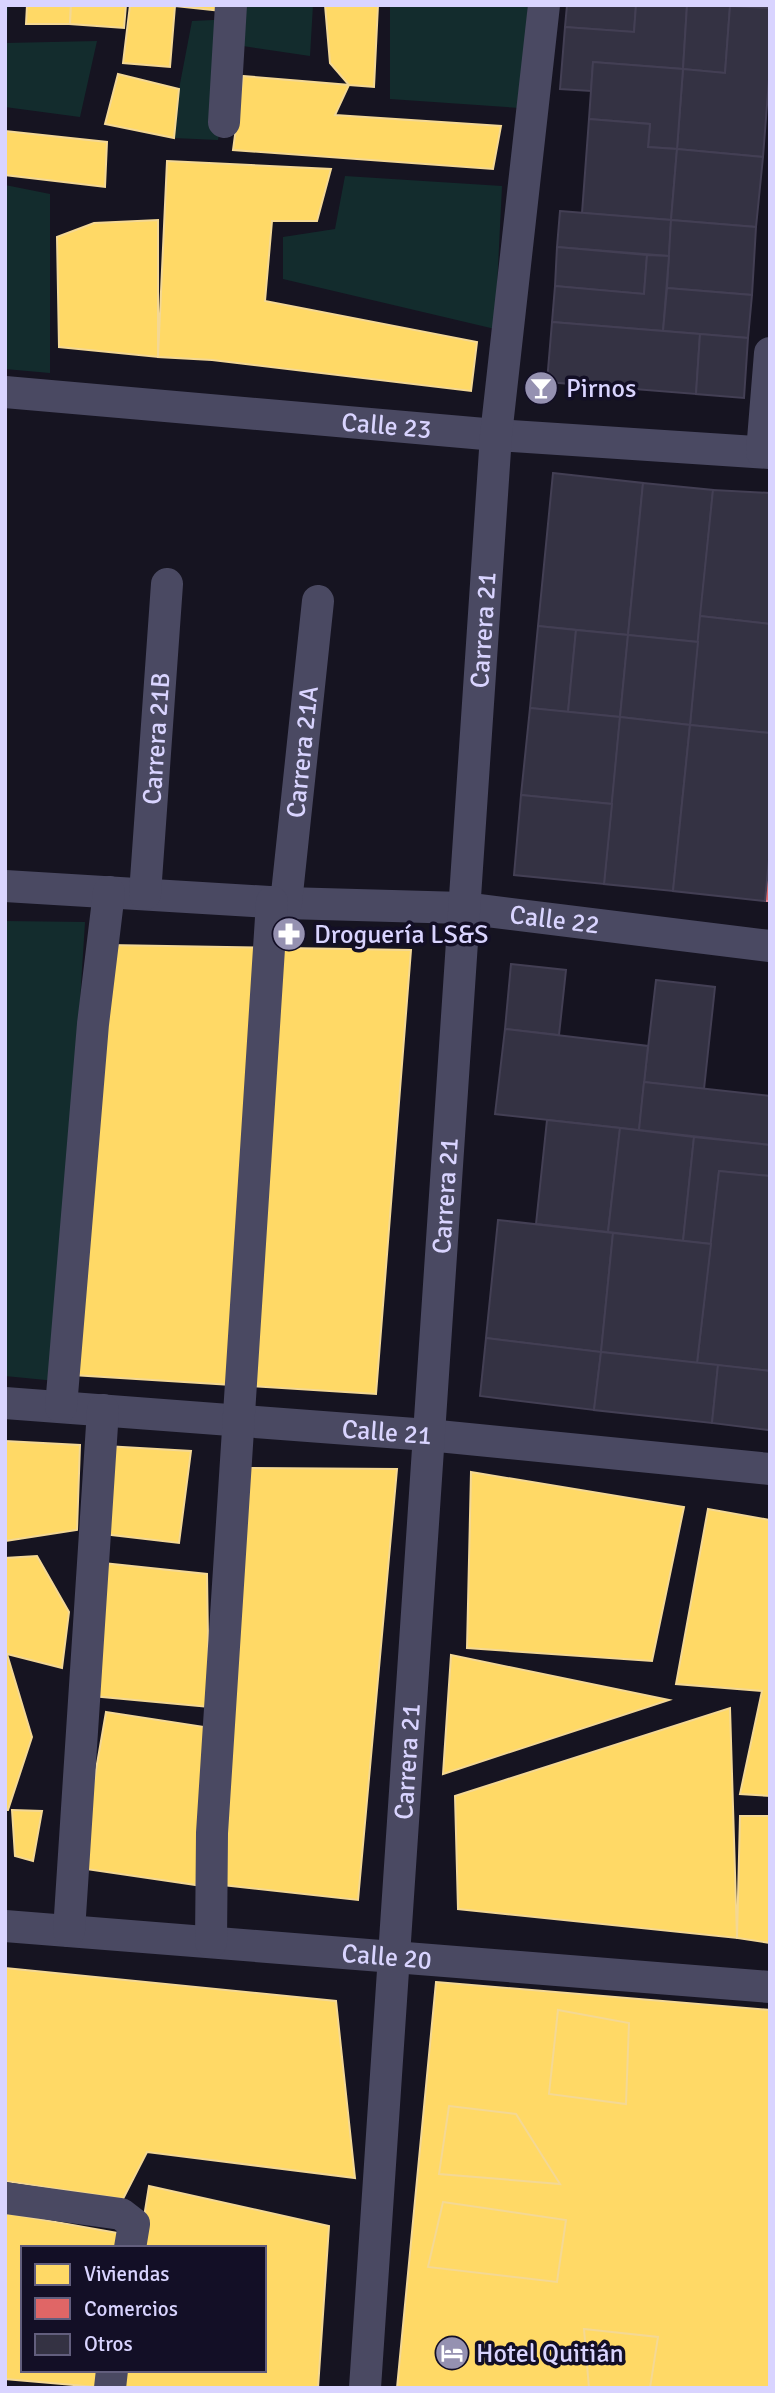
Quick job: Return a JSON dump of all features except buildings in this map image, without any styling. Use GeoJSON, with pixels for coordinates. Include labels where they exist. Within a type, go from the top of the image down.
{"type":"FeatureCollection","features":[{"type":"Feature","properties":{"kind":"street"},"geometry":{"type":"LineString","coordinates":[[224,122],[231,5]]}},
{"type":"Feature","properties":{"kind":"street","name":"Carrera 21"},"geometry":{"type":"LineString","coordinates":[[365,2388],[496,435],[544,5]]}},
{"type":"Feature","properties":{"kind":"street"},"geometry":{"type":"LineString","coordinates":[[766,453],[770,354]]}},
{"type":"Feature","properties":{"kind":"street","name":"Calle 23"},"geometry":{"type":"LineString","coordinates":[[5,392],[496,435],[766,453]]}},
{"type":"Feature","properties":{"kind":"street","name":"Carrera 21B"},"geometry":{"type":"LineString","coordinates":[[145,894],[167,584]]}},
{"type":"Feature","properties":{"kind":"street","name":"Carrera 21A"},"geometry":{"type":"LineString","coordinates":[[211,1942],[212,1833],[250,1211],[279,903],[318,601]]}},
{"type":"Feature","properties":{"kind":"street","name":"Calle 22"},"geometry":{"type":"LineString","coordinates":[[5,886],[279,903],[464,908],[770,946]]}},
{"type":"Feature","properties":{"kind":"street"},"geometry":{"type":"LineString","coordinates":[[61,1407],[93,1024],[109,892]]}},
{"type":"Feature","properties":{"kind":"street","name":"Calle 21"},"geometry":{"type":"LineString","coordinates":[[5,1403],[428,1435],[770,1469]]}},
{"type":"Feature","properties":{"kind":"street"},"geometry":{"type":"LineString","coordinates":[[69,1931],[103,1410]]}},
{"type":"Feature","properties":{"kind":"street","name":"Calle 20"},"geometry":{"type":"LineString","coordinates":[[5,1926],[770,1987]]}},
{"type":"Feature","properties":{"kind":"street"},"geometry":{"type":"LineString","coordinates":[[5,2198],[121,2214],[134,2224],[130,2246]]}},
{"type":"Feature","properties":{"kind":"green space"},"geometry":{"type":"Polygon","coordinates":[[[5,5],[8,5],[6,43],[97,41],[80,117],[5,107],[5,5]]]}},
{"type":"Feature","properties":{"kind":"green space"},"geometry":{"type":"Polygon","coordinates":[[[232,5],[313,5],[310,56],[236,45],[218,140],[174,138],[179,89],[192,21],[233,19],[232,5]]]}},
{"type":"Feature","properties":{"kind":"green space"},"geometry":{"type":"Polygon","coordinates":[[[390,5],[528,5],[520,108],[390,99],[390,5]]]}},
{"type":"Feature","properties":{"kind":"green space"},"geometry":{"type":"Polygon","coordinates":[[[345,176],[502,186],[495,329],[283,279],[283,237],[335,229],[345,176]]]}},
{"type":"Feature","properties":{"kind":"green space"},"geometry":{"type":"Polygon","coordinates":[[[5,185],[50,194],[50,373],[5,369],[5,185]]]}},
{"type":"Feature","properties":{"kind":"green space"},"geometry":{"type":"Polygon","coordinates":[[[5,921],[85,922],[56,1381],[5,1376],[5,921]]]}},
{"type":"Feature","properties":{"kind":"place","name":"Pirnos"},"geometry":{"type":"Point","coordinates":[541,388]}},
{"type":"Feature","properties":{"kind":"place","name":"Droguería LS&S"},"geometry":{"type":"Point","coordinates":[289,934]}},
{"type":"Feature","properties":{"kind":"place","name":"Hotel Quitián"},"geometry":{"type":"Point","coordinates":[452,2353]}}]}
